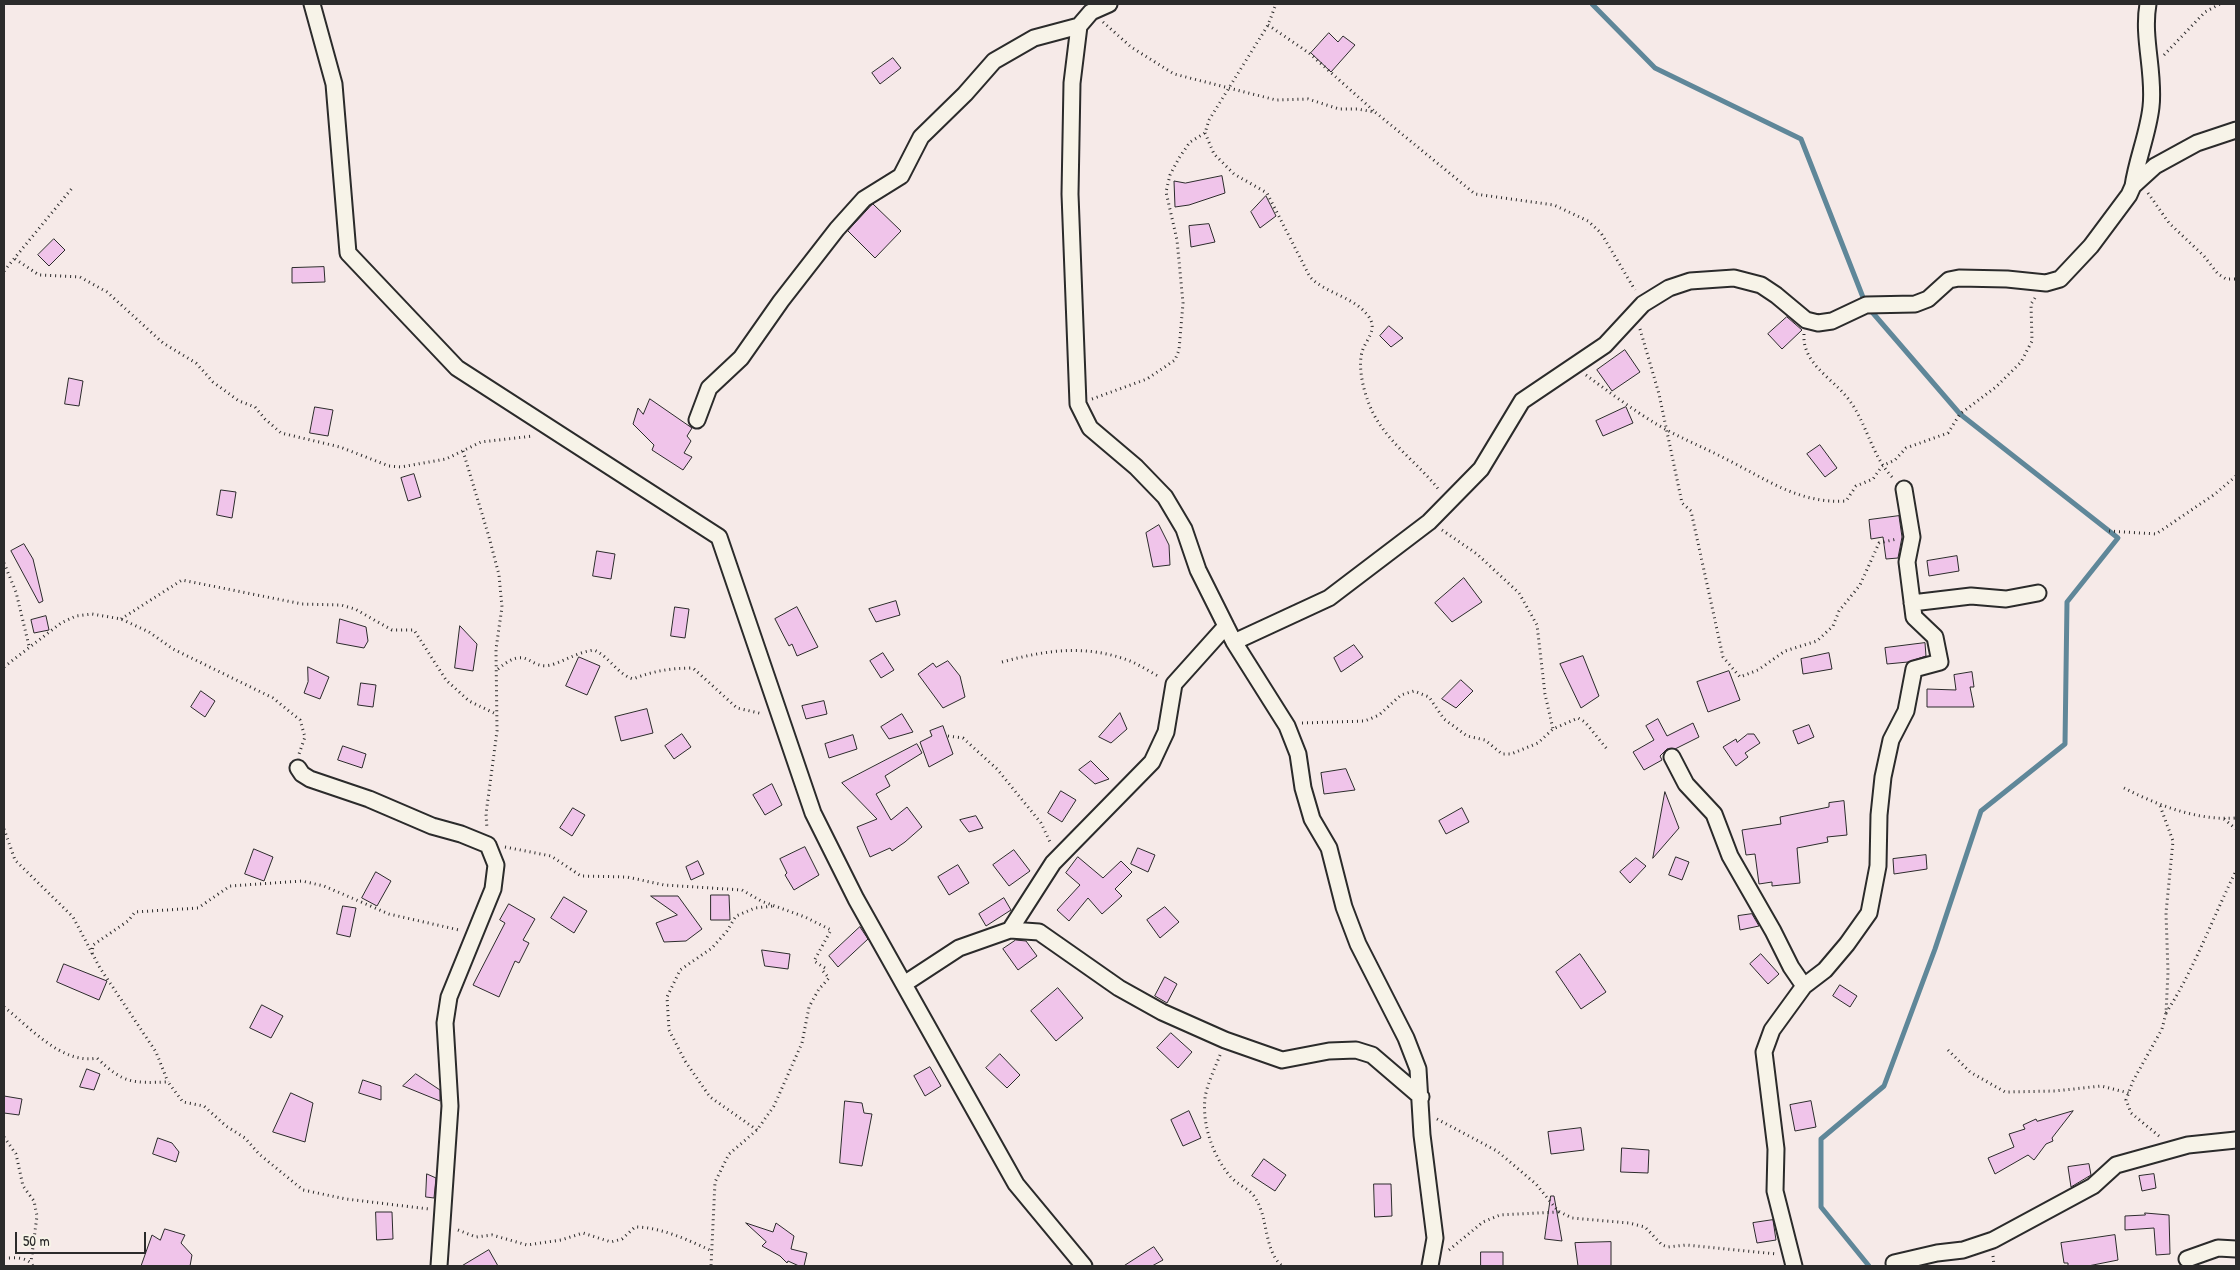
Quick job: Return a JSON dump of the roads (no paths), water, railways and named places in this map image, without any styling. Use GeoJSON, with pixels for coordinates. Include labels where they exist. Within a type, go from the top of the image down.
{"type":"FeatureCollection","features":[{"type":"Feature","properties":{"kind":"street"},"geometry":{"type":"LineString","coordinates":[[312,4],[334,84],[348,253],[457,368],[719,537],[813,813],[856,899],[1016,1184],[1084,1266]]}},
{"type":"Feature","properties":{"kind":"street"},"geometry":{"type":"LineString","coordinates":[[1109,4],[1091,12],[1079,26],[1072,83],[1070,194],[1078,404],[1090,428],[1136,467],[1165,497],[1184,529],[1198,570],[1234,642],[1287,726],[1298,754],[1303,788],[1310,811],[1329,848],[1344,907],[1358,944],[1406,1038],[1418,1069],[1421,1121],[1435,1238],[1430,1266]]}},
{"type":"Feature","properties":{"kind":"street"},"geometry":{"type":"LineString","coordinates":[[2136,183],[2137,158],[2151,107],[2145,19],[2148,4]]}},
{"type":"Feature","properties":{"kind":"street"},"geometry":{"type":"LineString","coordinates":[[697,420],[709,388],[741,358],[781,301],[842,223],[864,199],[901,176],[921,137],[965,94],[994,61],[1034,38],[1079,26]]}},
{"type":"Feature","properties":{"kind":"street"},"geometry":{"type":"LineString","coordinates":[[1234,642],[1329,598],[1429,522],[1450,503],[1481,469],[1522,401],[1605,345],[1638,309],[1669,288],[1690,281],[1734,278],[1761,285],[1806,320],[1818,323],[1832,321],[1866,305],[1915,304],[1928,299],[1949,280],[1959,278],[2007,279],[2046,283],[2060,279],[2091,246],[2136,183],[2155,166],[2197,144],[2236,130]]}},
{"type":"Feature","properties":{"kind":"street"},"geometry":{"type":"LineString","coordinates":[[1792,1261],[1775,1191],[1776,1150],[1764,1052],[1772,1030],[1804,986],[1830,963],[1869,913],[1878,866],[1879,815],[1883,777],[1891,740],[1906,711],[1914,669],[1940,662],[1935,637],[1914,617],[1907,562],[1912,537],[1904,490]]}},
{"type":"Feature","properties":{"kind":"street"},"geometry":{"type":"LineString","coordinates":[[1912,603],[1971,596],[2006,599],[2038,593]]}},
{"type":"Feature","properties":{"kind":"street"},"geometry":{"type":"LineString","coordinates":[[1010,930],[1053,863],[1152,762],[1166,732],[1174,684],[1226,626]]}},
{"type":"Feature","properties":{"kind":"street"},"geometry":{"type":"LineString","coordinates":[[1672,757],[1686,784],[1714,814],[1730,856],[1791,967],[1804,986]]}},
{"type":"Feature","properties":{"kind":"street"},"geometry":{"type":"LineString","coordinates":[[298,768],[302,774],[310,779],[369,799],[432,826],[461,834],[488,845],[496,864],[493,889],[448,997],[445,1023],[450,1106],[439,1266]]}},
{"type":"Feature","properties":{"kind":"street"},"geometry":{"type":"LineString","coordinates":[[904,984],[959,948],[1010,930],[1040,932],[1119,988],[1162,1012],[1225,1040],[1282,1060],[1329,1051],[1356,1050],[1372,1056],[1421,1100]]}},
{"type":"Feature","properties":{"kind":"street"},"geometry":{"type":"LineString","coordinates":[[1894,1263],[1986,1244],[2093,1186],[2116,1165],[2188,1145],[2236,1140]]}},
{"type":"Feature","properties":{"kind":"street"},"geometry":{"type":"LineString","coordinates":[[2187,1259],[2218,1248],[2236,1249]]}},
{"type":"Feature","properties":{"kind":"waterway"},"geometry":{"type":"LineString","coordinates":[[1592,4],[1655,68],[1801,139],[1866,305],[1960,414],[2118,538],[2067,602],[2065,744],[1981,811],[1935,949],[1884,1086],[1821,1139],[1821,1207],[1869,1266]]}}]}
